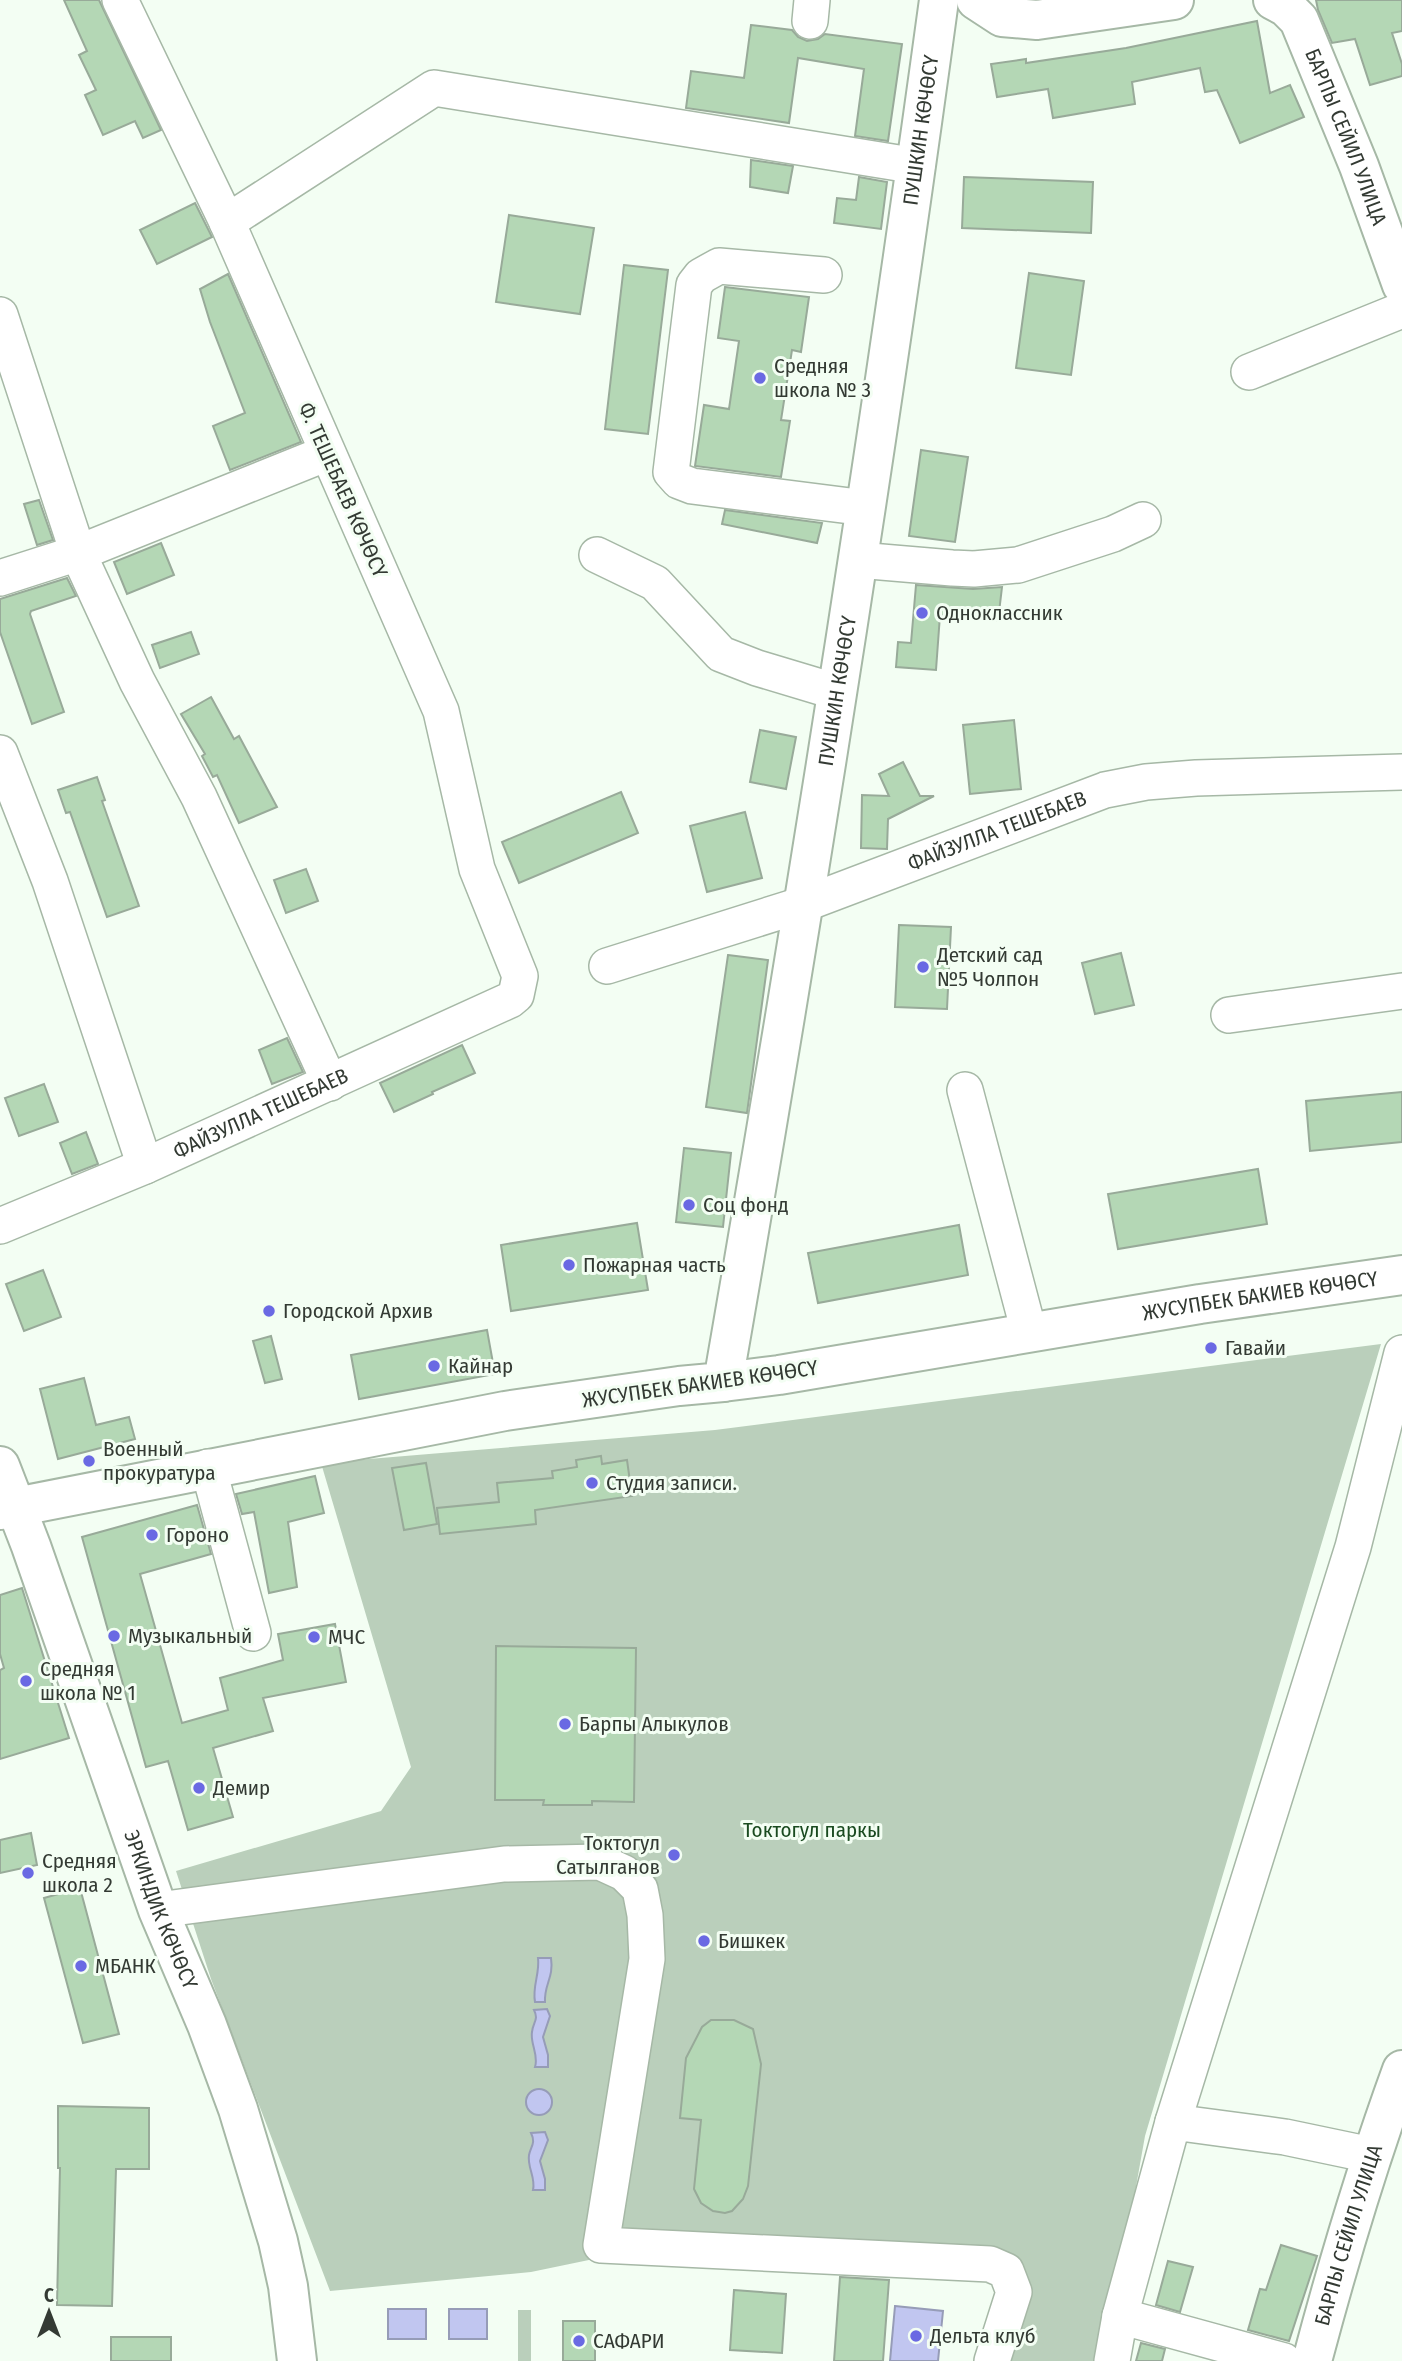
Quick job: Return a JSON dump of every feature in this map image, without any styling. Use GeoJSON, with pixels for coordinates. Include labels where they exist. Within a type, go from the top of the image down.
{"type":"FeatureCollection","features":[{"type":"Feature","properties":{"kind":"main road","name":"ПУШКИН КӨЧӨСҮ"},"geometry":{"type":"LineString","coordinates":[[723,1382],[804,904],[858,560],[939,0]]}},
{"type":"Feature","properties":{"kind":"main road"},"geometry":{"type":"LineString","coordinates":[[976,0],[1002,17],[1037,20],[1174,0]]}},
{"type":"Feature","properties":{"kind":"main road","name":"БАРПЫ СЕЙИЛ УЛИЦА"},"geometry":{"type":"LineString","coordinates":[[1273,0],[1286,7],[1298,20],[1398,263]]}},
{"type":"Feature","properties":{"kind":"main road","name":"ЖУСУПБЕК БАКИЕВ КӨЧӨСҮ"},"geometry":{"type":"LineString","coordinates":[[8,1508],[505,1411],[679,1385],[779,1375],[1199,1304],[1402,1275]]}},
{"type":"Feature","properties":{"kind":"main road","name":"ЭРКИНДИК КӨЧӨСҮ"},"geometry":{"type":"LineString","coordinates":[[0,1466],[8,1508],[158,1910],[239,2109],[278,2241],[288,2286],[297,2361]]}},
{"type":"Feature","properties":{"kind":"main road","name":"БАРПЫ СЕЙИЛ УЛИЦА"},"geometry":{"type":"LineString","coordinates":[[1312,2361],[1333,2279],[1371,2155],[1402,2070]]}},
{"type":"Feature","properties":{"kind":"street","name":"Ф. ТЕШЕБАЕВ КӨЧӨСҮ"},"geometry":{"type":"LineString","coordinates":[[120,0],[227,222],[441,711],[477,869],[520,976],[516,995]]}},
{"type":"Feature","properties":{"kind":"street"},"geometry":{"type":"LineString","coordinates":[[227,222],[433,88],[917,166]]}},
{"type":"Feature","properties":{"kind":"street"},"geometry":{"type":"LineString","coordinates":[[824,275],[719,266],[701,276],[694,285],[671,472],[680,481],[691,486],[866,508]]}},
{"type":"Feature","properties":{"kind":"street"},"geometry":{"type":"LineString","coordinates":[[1250,372],[1402,310]]}},
{"type":"Feature","properties":{"kind":"street"},"geometry":{"type":"LineString","coordinates":[[0,315],[78,553],[137,681],[199,797],[330,1083]]}},
{"type":"Feature","properties":{"kind":"street"},"geometry":{"type":"LineString","coordinates":[[0,578],[78,553],[327,453]]}},
{"type":"Feature","properties":{"kind":"street"},"geometry":{"type":"LineString","coordinates":[[858,560],[963,569],[1018,565],[1113,534],[1143,520]]}},
{"type":"Feature","properties":{"kind":"street"},"geometry":{"type":"LineString","coordinates":[[597,555],[655,583],[721,654],[837,692]]}},
{"type":"Feature","properties":{"kind":"street"},"geometry":{"type":"LineString","coordinates":[[0,754],[50,881],[145,1166]]}},
{"type":"Feature","properties":{"kind":"street","name":"ФАЙЗУЛЛА ТЕШЕБАЕВ"},"geometry":{"type":"LineString","coordinates":[[607,966],[804,904],[1105,790],[1146,782],[1196,778],[1402,772]]}},
{"type":"Feature","properties":{"kind":"street"},"geometry":{"type":"LineString","coordinates":[[1230,1015],[1402,991]]}},
{"type":"Feature","properties":{"kind":"street","name":"ФАЙЗУЛЛА ТЕШЕБАЕВ"},"geometry":{"type":"LineString","coordinates":[[0,1226],[145,1166],[516,995]]}},
{"type":"Feature","properties":{"kind":"street"},"geometry":{"type":"LineString","coordinates":[[965,1090],[1029,1332]]}},
{"type":"Feature","properties":{"kind":"street"},"geometry":{"type":"LineString","coordinates":[[1112,2361],[1121,2316],[1173,2122],[1353,1548],[1402,1353]]}},
{"type":"Feature","properties":{"kind":"street"},"geometry":{"type":"LineString","coordinates":[[208,1467],[253,1633]]}},
{"type":"Feature","properties":{"kind":"street"},"geometry":{"type":"LineString","coordinates":[[158,1910],[504,1864],[600,1862],[624,1873],[640,1889],[645,1915],[647,1959],[601,2245],[990,2264],[1006,2271],[1014,2292],[992,2361]]}},
{"type":"Feature","properties":{"kind":"street"},"geometry":{"type":"LineString","coordinates":[[1173,2122],[1285,2137],[1371,2155]]}},
{"type":"Feature","properties":{"kind":"street"},"geometry":{"type":"LineString","coordinates":[[1121,2316],[1284,2361]]}},
{"type":"Feature","properties":{"kind":"green space","name":"Токтогул паркы"},"geometry":{"type":"Polygon","coordinates":[[[1381,1344],[1145,2136],[1105,2361],[988,2361],[1007,2279],[613,2255],[531,2272],[330,2291],[211,1979],[176,1871],[381,1811],[411,1767],[321,1463],[715,1430],[1381,1344]]]}},
{"type":"Feature","properties":{"kind":"green space"},"geometry":{"type":"Polygon","coordinates":[[[518,2310],[531,2310],[531,2361],[518,2361],[518,2310]]]}},
{"type":"Feature","properties":{"kind":"water"},"geometry":{"type":"Polygon","coordinates":[[[538,1958],[551,1958],[545,2002],[535,2002],[538,1958]]]}},
{"type":"Feature","properties":{"kind":"water"},"geometry":{"type":"Polygon","coordinates":[[[547,2009],[550,2016],[543,2037],[548,2067],[535,2067],[532,2036],[536,2019],[534,2010],[547,2009]]]}},
{"type":"Feature","properties":{"kind":"water"},"geometry":{"type":"Polygon","coordinates":[[[539,2089],[548,2093],[552,2102],[548,2111],[539,2115],[530,2111],[526,2102],[530,2093],[539,2089]]]}},
{"type":"Feature","properties":{"kind":"water"},"geometry":{"type":"Polygon","coordinates":[[[545,2132],[548,2140],[540,2161],[545,2190],[533,2190],[529,2159],[533,2142],[531,2133],[545,2132]]]}},
{"type":"Feature","properties":{"kind":"water","name":"Дельта клуб"},"geometry":{"type":"Polygon","coordinates":[[[895,2306],[943,2311],[938,2361],[890,2361],[895,2306]]]}},
{"type":"Feature","properties":{"kind":"water"},"geometry":{"type":"Polygon","coordinates":[[[388,2309],[426,2309],[426,2339],[388,2339],[388,2309]]]}},
{"type":"Feature","properties":{"kind":"water"},"geometry":{"type":"Polygon","coordinates":[[[449,2309],[487,2309],[487,2339],[449,2339],[449,2309]]]}},
{"type":"Feature","properties":{"kind":"building"},"geometry":{"type":"Polygon","coordinates":[[[64,0],[99,0],[161,130],[143,138],[135,121],[103,135],[85,95],[96,90],[79,55],[87,51],[64,0]]]}},
{"type":"Feature","properties":{"kind":"building"},"geometry":{"type":"Polygon","coordinates":[[[1316,0],[1402,0],[1402,31],[1392,33],[1402,64],[1402,76],[1370,85],[1355,39],[1332,43],[1316,0]]]}},
{"type":"Feature","properties":{"kind":"building"},"geometry":{"type":"Polygon","coordinates":[[[1257,21],[1270,93],[1290,85],[1304,117],[1240,143],[1217,90],[1205,92],[1200,68],[1132,82],[1135,104],[1053,118],[1048,89],[997,97],[991,64],[1026,59],[1026,63],[1126,48],[1257,21]]]}},
{"type":"Feature","properties":{"kind":"building"},"geometry":{"type":"Polygon","coordinates":[[[751,25],[792,30],[807,41],[818,39],[825,34],[902,44],[888,141],[855,136],[864,69],[798,58],[789,123],[686,108],[691,71],[744,78],[751,25]]]}},
{"type":"Feature","properties":{"kind":"building"},"geometry":{"type":"Polygon","coordinates":[[[751,160],[793,166],[788,193],[750,187],[751,160]]]}},
{"type":"Feature","properties":{"kind":"building"},"geometry":{"type":"Polygon","coordinates":[[[859,177],[887,182],[881,229],[834,223],[837,198],[856,200],[859,177]]]}},
{"type":"Feature","properties":{"kind":"building"},"geometry":{"type":"Polygon","coordinates":[[[964,177],[1093,182],[1091,233],[962,228],[964,177]]]}},
{"type":"Feature","properties":{"kind":"building"},"geometry":{"type":"Polygon","coordinates":[[[195,203],[212,237],[157,264],[140,230],[195,203]]]}},
{"type":"Feature","properties":{"kind":"building"},"geometry":{"type":"Polygon","coordinates":[[[509,215],[594,228],[580,314],[496,302],[509,215]]]}},
{"type":"Feature","properties":{"kind":"building"},"geometry":{"type":"Polygon","coordinates":[[[624,265],[668,270],[648,434],[605,429],[624,265]]]}},
{"type":"Feature","properties":{"kind":"building"},"geometry":{"type":"Polygon","coordinates":[[[1029,273],[1084,281],[1071,375],[1016,368],[1029,273]]]}},
{"type":"Feature","properties":{"kind":"building"},"geometry":{"type":"Polygon","coordinates":[[[228,274],[301,442],[230,470],[213,426],[245,413],[200,289],[228,274]]]}},
{"type":"Feature","properties":{"kind":"building","name":"Средняя школа № 3"},"geometry":{"type":"Polygon","coordinates":[[[725,287],[809,297],[801,352],[792,350],[781,420],[790,421],[781,477],[695,466],[704,405],[729,409],[739,341],[718,338],[725,287]]]}},
{"type":"Feature","properties":{"kind":"building"},"geometry":{"type":"Polygon","coordinates":[[[921,450],[968,457],[955,542],[909,536],[921,450]]]}},
{"type":"Feature","properties":{"kind":"building"},"geometry":{"type":"Polygon","coordinates":[[[39,500],[53,540],[37,545],[24,504],[39,500]]]}},
{"type":"Feature","properties":{"kind":"building"},"geometry":{"type":"Polygon","coordinates":[[[725,510],[822,523],[817,543],[722,524],[725,510]]]}},
{"type":"Feature","properties":{"kind":"building"},"geometry":{"type":"Polygon","coordinates":[[[161,543],[174,575],[127,594],[114,562],[161,543]]]}},
{"type":"Feature","properties":{"kind":"building"},"geometry":{"type":"Polygon","coordinates":[[[67,578],[76,596],[31,611],[30,614],[64,712],[32,724],[0,632],[0,599],[67,578]]]}},
{"type":"Feature","properties":{"kind":"building"},"geometry":{"type":"Polygon","coordinates":[[[916,585],[973,589],[1002,587],[998,621],[940,615],[936,670],[896,667],[898,642],[911,643],[916,585]]]}},
{"type":"Feature","properties":{"kind":"building"},"geometry":{"type":"Polygon","coordinates":[[[191,632],[199,654],[160,668],[152,645],[191,632]]]}},
{"type":"Feature","properties":{"kind":"building"},"geometry":{"type":"Polygon","coordinates":[[[211,697],[234,739],[239,736],[277,807],[239,823],[217,775],[213,777],[202,756],[205,754],[181,714],[211,697]]]}},
{"type":"Feature","properties":{"kind":"building"},"geometry":{"type":"Polygon","coordinates":[[[1014,720],[1021,789],[970,794],[963,725],[1014,720]]]}},
{"type":"Feature","properties":{"kind":"building"},"geometry":{"type":"Polygon","coordinates":[[[760,730],[796,737],[786,789],[750,782],[760,730]]]}},
{"type":"Feature","properties":{"kind":"building"},"geometry":{"type":"Polygon","coordinates":[[[903,762],[920,796],[934,796],[888,819],[887,849],[861,848],[862,795],[889,796],[879,774],[903,762]]]}},
{"type":"Feature","properties":{"kind":"building"},"geometry":{"type":"Polygon","coordinates":[[[97,777],[105,800],[102,801],[139,906],[107,917],[70,812],[66,813],[58,790],[97,777]]]}},
{"type":"Feature","properties":{"kind":"building"},"geometry":{"type":"Polygon","coordinates":[[[621,792],[638,833],[519,883],[502,842],[621,792]]]}},
{"type":"Feature","properties":{"kind":"building"},"geometry":{"type":"Polygon","coordinates":[[[745,812],[762,878],[707,892],[690,826],[745,812]]]}},
{"type":"Feature","properties":{"kind":"building"},"geometry":{"type":"Polygon","coordinates":[[[306,869],[318,901],[286,913],[274,880],[306,869]]]}},
{"type":"Feature","properties":{"kind":"building","name":"Детский сад №5 Чолпон"},"geometry":{"type":"Polygon","coordinates":[[[899,925],[951,927],[947,1009],[895,1007],[899,925]]]}},
{"type":"Feature","properties":{"kind":"building"},"geometry":{"type":"Polygon","coordinates":[[[1121,953],[1134,1005],[1095,1014],[1082,963],[1121,953]]]}},
{"type":"Feature","properties":{"kind":"building"},"geometry":{"type":"Polygon","coordinates":[[[728,955],[768,960],[747,1113],[706,1107],[728,955]]]}},
{"type":"Feature","properties":{"kind":"building"},"geometry":{"type":"Polygon","coordinates":[[[287,1038],[303,1072],[272,1084],[259,1050],[287,1038]]]}},
{"type":"Feature","properties":{"kind":"building"},"geometry":{"type":"Polygon","coordinates":[[[462,1045],[475,1073],[394,1112],[380,1083],[462,1045]]]}},
{"type":"Feature","properties":{"kind":"building"},"geometry":{"type":"Polygon","coordinates":[[[44,1084],[58,1122],[19,1136],[5,1098],[44,1084]]]}},
{"type":"Feature","properties":{"kind":"building"},"geometry":{"type":"Polygon","coordinates":[[[1402,1092],[1402,1142],[1310,1151],[1306,1101],[1402,1092]]]}},
{"type":"Feature","properties":{"kind":"building"},"geometry":{"type":"Polygon","coordinates":[[[86,1132],[98,1164],[72,1174],[60,1143],[86,1132]]]}},
{"type":"Feature","properties":{"kind":"building"},"geometry":{"type":"Polygon","coordinates":[[[684,1148],[731,1153],[723,1227],[676,1222],[684,1148]]]}},
{"type":"Feature","properties":{"kind":"building"},"geometry":{"type":"Polygon","coordinates":[[[1258,1169],[1267,1224],[1118,1249],[1108,1194],[1258,1169]]]}},
{"type":"Feature","properties":{"kind":"building"},"geometry":{"type":"Polygon","coordinates":[[[637,1223],[648,1290],[511,1311],[501,1245],[637,1223]]]}},
{"type":"Feature","properties":{"kind":"building"},"geometry":{"type":"Polygon","coordinates":[[[959,1225],[968,1275],[818,1303],[808,1253],[959,1225]]]}},
{"type":"Feature","properties":{"kind":"building"},"geometry":{"type":"Polygon","coordinates":[[[43,1270],[61,1317],[24,1331],[6,1284],[43,1270]]]}},
{"type":"Feature","properties":{"kind":"building"},"geometry":{"type":"Polygon","coordinates":[[[487,1330],[495,1374],[359,1399],[351,1355],[487,1330]]]}},
{"type":"Feature","properties":{"kind":"building"},"geometry":{"type":"Polygon","coordinates":[[[271,1336],[282,1379],[265,1383],[253,1341],[271,1336]]]}},
{"type":"Feature","properties":{"kind":"building"},"geometry":{"type":"Polygon","coordinates":[[[84,1378],[96,1425],[129,1417],[135,1439],[58,1459],[40,1389],[84,1378]]]}},
{"type":"Feature","properties":{"kind":"building"},"geometry":{"type":"Polygon","coordinates":[[[601,1456],[602,1464],[627,1460],[632,1496],[535,1510],[536,1524],[440,1534],[437,1508],[499,1502],[497,1483],[553,1478],[552,1471],[577,1467],[576,1460],[601,1456]]]}},
{"type":"Feature","properties":{"kind":"building"},"geometry":{"type":"Polygon","coordinates":[[[426,1463],[437,1524],[404,1530],[392,1468],[426,1463]]]}},
{"type":"Feature","properties":{"kind":"building"},"geometry":{"type":"Polygon","coordinates":[[[315,1476],[324,1513],[288,1522],[297,1587],[269,1593],[254,1512],[242,1514],[236,1494],[315,1476]]]}},
{"type":"Feature","properties":{"kind":"building"},"geometry":{"type":"Polygon","coordinates":[[[197,1505],[211,1554],[140,1574],[182,1723],[228,1710],[220,1678],[283,1660],[278,1634],[335,1624],[346,1682],[263,1698],[273,1731],[213,1748],[233,1817],[188,1830],[168,1761],[146,1767],[82,1537],[197,1505]]]}},
{"type":"Feature","properties":{"kind":"building","name":"Средняя школа № 1"},"geometry":{"type":"Polygon","coordinates":[[[22,1588],[69,1738],[0,1759],[0,1670],[4,1668],[0,1654],[0,1595],[22,1588]]]}},
{"type":"Feature","properties":{"kind":"building","name":"Барпы Алыкулов"},"geometry":{"type":"Polygon","coordinates":[[[496,1646],[636,1648],[634,1802],[592,1801],[592,1805],[543,1805],[544,1800],[495,1800],[496,1646]]]}},
{"type":"Feature","properties":{"kind":"building"},"geometry":{"type":"Polygon","coordinates":[[[31,1833],[37,1865],[0,1873],[0,1840],[31,1833]]]}},
{"type":"Feature","properties":{"kind":"building","name":"МБАНК"},"geometry":{"type":"Polygon","coordinates":[[[80,1888],[119,2034],[83,2043],[44,1898],[80,1888]]]}},
{"type":"Feature","properties":{"kind":"building"},"geometry":{"type":"Polygon","coordinates":[[[711,2020],[734,2020],[753,2029],[761,2064],[748,2186],[743,2199],[732,2211],[725,2213],[713,2211],[701,2203],[694,2189],[701,2120],[680,2118],[686,2058],[702,2027],[711,2020]]]}},
{"type":"Feature","properties":{"kind":"building"},"geometry":{"type":"Polygon","coordinates":[[[58,2106],[149,2108],[149,2169],[116,2169],[112,2306],[57,2305],[60,2168],[58,2106]]]}},
{"type":"Feature","properties":{"kind":"building"},"geometry":{"type":"Polygon","coordinates":[[[1281,2245],[1317,2256],[1289,2341],[1248,2330],[1260,2289],[1266,2290],[1281,2245]]]}},
{"type":"Feature","properties":{"kind":"building"},"geometry":{"type":"Polygon","coordinates":[[[1168,2261],[1193,2267],[1180,2312],[1156,2305],[1168,2261]]]}},
{"type":"Feature","properties":{"kind":"building"},"geometry":{"type":"Polygon","coordinates":[[[840,2277],[889,2280],[883,2361],[834,2361],[840,2277]]]}},
{"type":"Feature","properties":{"kind":"building"},"geometry":{"type":"Polygon","coordinates":[[[734,2290],[786,2294],[782,2353],[730,2350],[734,2290]]]}},
{"type":"Feature","properties":{"kind":"building","name":"САФАРИ"},"geometry":{"type":"Polygon","coordinates":[[[563,2321],[595,2321],[595,2361],[563,2361],[563,2321]]]}},
{"type":"Feature","properties":{"kind":"building"},"geometry":{"type":"Polygon","coordinates":[[[111,2337],[171,2337],[171,2361],[111,2361],[111,2337]]]}},
{"type":"Feature","properties":{"kind":"building"},"geometry":{"type":"Polygon","coordinates":[[[1141,2343],[1165,2349],[1162,2361],[1136,2361],[1141,2343]]]}},
{"type":"Feature","properties":{"kind":"place","name":"Средняя школа № 3"},"geometry":{"type":"Point","coordinates":[760,378]}},
{"type":"Feature","properties":{"kind":"place","name":"Одноклассник"},"geometry":{"type":"Point","coordinates":[922,613]}},
{"type":"Feature","properties":{"kind":"place","name":"Детский сад №5 Чолпон"},"geometry":{"type":"Point","coordinates":[923,967]}},
{"type":"Feature","properties":{"kind":"place","name":"Соц фонд"},"geometry":{"type":"Point","coordinates":[689,1205]}},
{"type":"Feature","properties":{"kind":"place","name":"Пожарная часть"},"geometry":{"type":"Point","coordinates":[569,1265]}},
{"type":"Feature","properties":{"kind":"place","name":"Городской Архив"},"geometry":{"type":"Point","coordinates":[269,1311]}},
{"type":"Feature","properties":{"kind":"place","name":"Гавайи"},"geometry":{"type":"Point","coordinates":[1211,1348]}},
{"type":"Feature","properties":{"kind":"place","name":"Кайнар"},"geometry":{"type":"Point","coordinates":[434,1366]}},
{"type":"Feature","properties":{"kind":"place","name":"Военный прокуратура"},"geometry":{"type":"Point","coordinates":[89,1461]}},
{"type":"Feature","properties":{"kind":"place","name":"Студия записи."},"geometry":{"type":"Point","coordinates":[592,1483]}},
{"type":"Feature","properties":{"kind":"place","name":"Гороно"},"geometry":{"type":"Point","coordinates":[152,1535]}},
{"type":"Feature","properties":{"kind":"place","name":"Музыкальный"},"geometry":{"type":"Point","coordinates":[114,1636]}},
{"type":"Feature","properties":{"kind":"place","name":"МЧС"},"geometry":{"type":"Point","coordinates":[314,1637]}},
{"type":"Feature","properties":{"kind":"place","name":"Средняя школа № 1"},"geometry":{"type":"Point","coordinates":[26,1681]}},
{"type":"Feature","properties":{"kind":"place","name":"Барпы Алыкулов"},"geometry":{"type":"Point","coordinates":[565,1724]}},
{"type":"Feature","properties":{"kind":"place","name":"Демир"},"geometry":{"type":"Point","coordinates":[199,1788]}},
{"type":"Feature","properties":{"kind":"place","name":"Токтогул Сатылганов"},"geometry":{"type":"Point","coordinates":[674,1855]}},
{"type":"Feature","properties":{"kind":"place","name":"Средняя школа 2"},"geometry":{"type":"Point","coordinates":[28,1873]}},
{"type":"Feature","properties":{"kind":"place","name":"Бишкек"},"geometry":{"type":"Point","coordinates":[704,1941]}},
{"type":"Feature","properties":{"kind":"place","name":"МБАНК"},"geometry":{"type":"Point","coordinates":[81,1966]}},
{"type":"Feature","properties":{"kind":"place","name":"Дельта клуб"},"geometry":{"type":"Point","coordinates":[916,2336]}},
{"type":"Feature","properties":{"kind":"place","name":"САФАРИ"},"geometry":{"type":"Point","coordinates":[579,2341]}}]}
